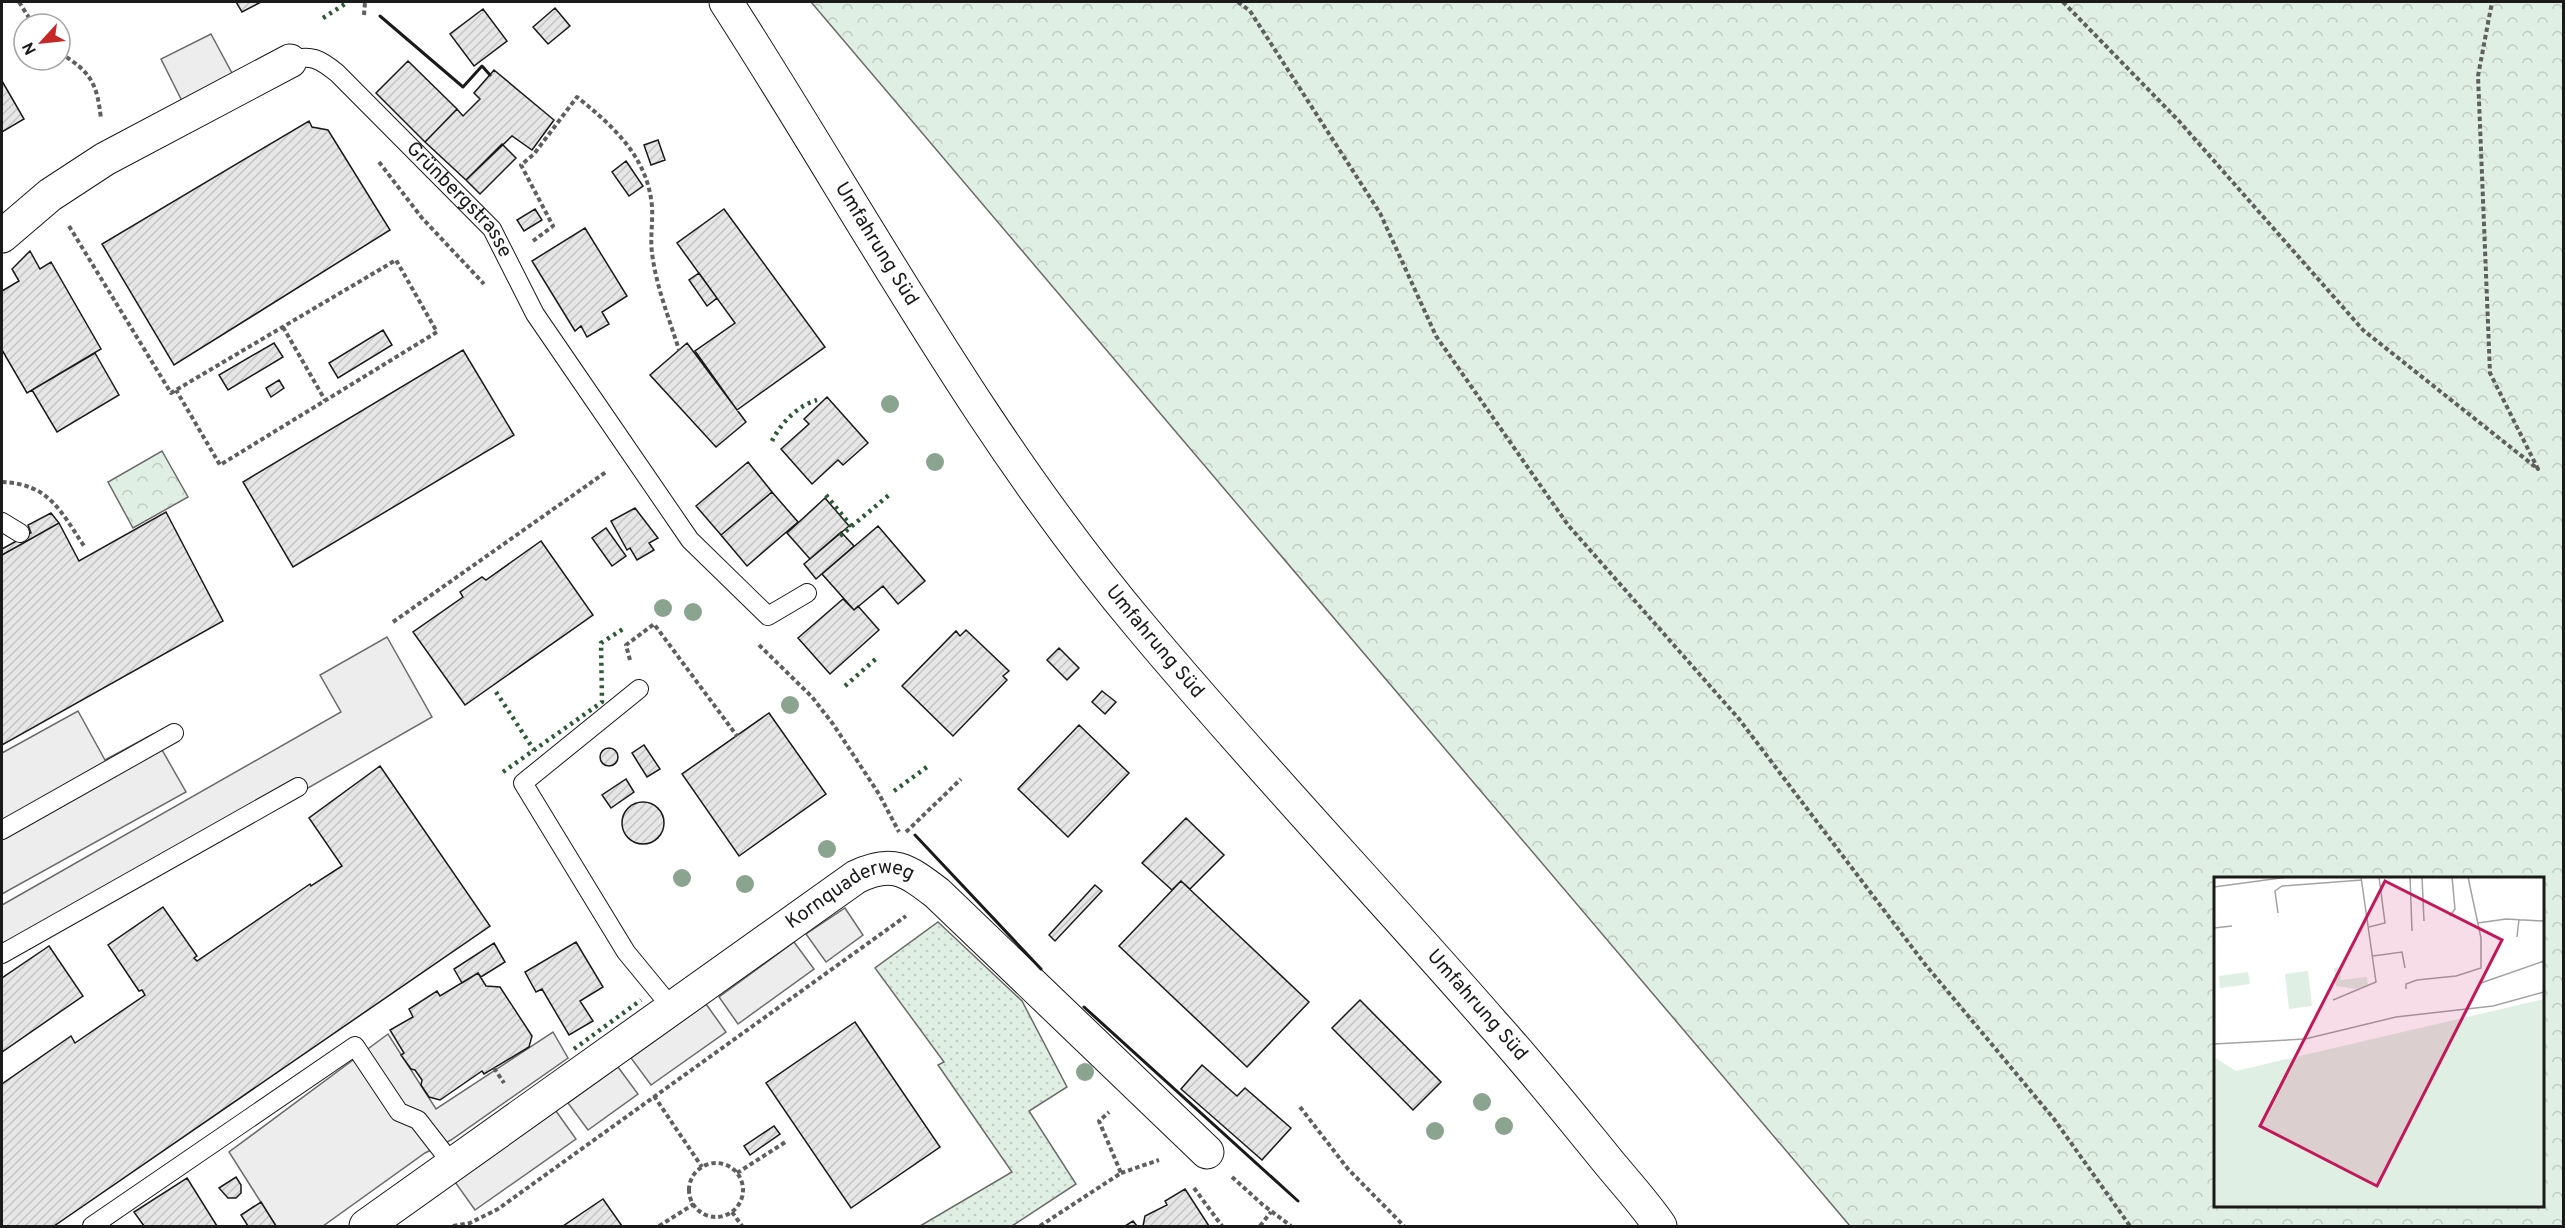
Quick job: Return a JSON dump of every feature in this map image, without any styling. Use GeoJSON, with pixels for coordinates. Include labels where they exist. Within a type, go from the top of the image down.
{"type":"FeatureCollection","features":[{"type":"Feature","properties":{"kind":"main road","name":"Umfahrung Süd"},"geometry":{"type":"LineString","coordinates":[[726,2],[800,116],[935,343],[1030,484],[1084,557],[1253,756],[1393,909],[1527,1062],[1660,1227]]}},
{"type":"Feature","properties":{"kind":"main road","name":"Grünbergstrasse"},"geometry":{"type":"LineString","coordinates":[[2,236],[50,195],[105,159],[290,62]]}},
{"type":"Feature","properties":{"kind":"main road","name":"Kornquaderweg"},"geometry":{"type":"LineString","coordinates":[[366,1227],[856,877],[878,868],[890,867],[911,874],[937,893],[1136,1085],[1197,1165]]}},
{"type":"Feature","properties":{"kind":"lane","name":"Grünbergstrasse"},"geometry":{"type":"LineString","coordinates":[[290,62],[300,58],[319,58],[337,73],[492,228],[535,314],[690,540],[768,616],[807,593]]}},
{"type":"Feature","properties":{"kind":"lane"},"geometry":{"type":"LineString","coordinates":[[2,522],[20,533]]}},
{"type":"Feature","properties":{"kind":"lane"},"geometry":{"type":"LineString","coordinates":[[639,689],[523,783],[626,952],[672,1008]]}},
{"type":"Feature","properties":{"kind":"lane"},"geometry":{"type":"LineString","coordinates":[[2,830],[174,733]]}},
{"type":"Feature","properties":{"kind":"lane"},"geometry":{"type":"LineString","coordinates":[[2,954],[298,787]]}},
{"type":"Feature","properties":{"kind":"lane"},"geometry":{"type":"LineString","coordinates":[[92,1227],[355,1047],[399,1112],[418,1120],[453,1165]]}},
{"type":"Feature","properties":{"kind":"path"},"geometry":{"type":"LineString","coordinates":[[364,15],[365,2]]}},
{"type":"Feature","properties":{"kind":"path"},"geometry":{"type":"LineString","coordinates":[[1238,2],[1250,11],[1380,213],[1436,336],[1568,525],[1739,719],[1924,963],[2054,1119],[2130,1227]]}},
{"type":"Feature","properties":{"kind":"path"},"geometry":{"type":"LineString","coordinates":[[2063,2],[2178,120],[2363,330],[2538,469],[2490,373],[2478,76],[2492,2]]}},
{"type":"Feature","properties":{"kind":"path"},"geometry":{"type":"LineString","coordinates":[[72,60],[80,65],[95,84],[99,98],[105,159]]}},
{"type":"Feature","properties":{"kind":"path"},"geometry":{"type":"LineString","coordinates":[[508,259],[553,226],[521,165],[534,154],[577,97],[613,126],[628,143],[647,181],[652,206],[652,252],[657,280],[680,350]]}},
{"type":"Feature","properties":{"kind":"path"},"geometry":{"type":"LineString","coordinates":[[50,195],[171,393],[176,390],[283,327],[396,260],[437,332],[220,465],[176,390]]}},
{"type":"Feature","properties":{"kind":"path"},"geometry":{"type":"LineString","coordinates":[[283,327],[325,400]]}},
{"type":"Feature","properties":{"kind":"path"},"geometry":{"type":"LineString","coordinates":[[393,622],[606,472]]}},
{"type":"Feature","properties":{"kind":"path"},"geometry":{"type":"LineString","coordinates":[[2,482],[29,485],[46,496],[62,512],[84,546]]}},
{"type":"Feature","properties":{"kind":"path"},"geometry":{"type":"LineString","coordinates":[[639,689],[626,645],[654,624],[737,736]]}},
{"type":"Feature","properties":{"kind":"path"},"geometry":{"type":"LineString","coordinates":[[907,831],[961,778]]}},
{"type":"Feature","properties":{"kind":"path"},"geometry":{"type":"LineString","coordinates":[[453,1227],[470,1223],[498,1209],[910,912]]}},
{"type":"Feature","properties":{"kind":"path"},"geometry":{"type":"LineString","coordinates":[[1121,1173],[1100,1121],[1136,1085]]}},
{"type":"Feature","properties":{"kind":"path"},"geometry":{"type":"LineString","coordinates":[[654,1096],[702,1167]]}},
{"type":"Feature","properties":{"kind":"path"},"geometry":{"type":"LineString","coordinates":[[1300,1107],[1348,1169],[1404,1227]]}},
{"type":"Feature","properties":{"kind":"path"},"geometry":{"type":"LineString","coordinates":[[737,1173],[787,1141]]}},
{"type":"Feature","properties":{"kind":"path"},"geometry":{"type":"LineString","coordinates":[[1040,1227],[1121,1173],[1163,1159]]}},
{"type":"Feature","properties":{"kind":"path"},"geometry":{"type":"LineString","coordinates":[[718,1162],[727,1164],[737,1173],[743,1184],[743,1192],[741,1201],[732,1212],[713,1217],[704,1214],[694,1204],[690,1182],[694,1173],[702,1167],[718,1162]]}},
{"type":"Feature","properties":{"kind":"path"},"geometry":{"type":"LineString","coordinates":[[1197,1165],[1291,1227]]}},
{"type":"Feature","properties":{"kind":"path"},"geometry":{"type":"LineString","coordinates":[[1197,1165],[1222,1227]]}},
{"type":"Feature","properties":{"kind":"path"},"geometry":{"type":"LineString","coordinates":[[659,1227],[694,1204]]}},
{"type":"Feature","properties":{"kind":"path"},"geometry":{"type":"LineString","coordinates":[[732,1212],[742,1227]]}},
{"type":"Feature","properties":{"kind":"path"},"geometry":{"type":"LineString","coordinates":[[1260,1227],[1271,1212]]}},
{"type":"Feature","properties":{"kind":"green space"},"geometry":{"type":"Polygon","coordinates":[[[811,2],[2563,2],[2563,1226],[1850,1226],[811,2]]]}},
{"type":"Feature","properties":{"kind":"green space"},"geometry":{"type":"Polygon","coordinates":[[[162,451],[188,497],[133,528],[108,482],[162,451]]]}},
{"type":"Feature","properties":{"kind":"green space"},"geometry":{"type":"Polygon","coordinates":[[[938,922],[1022,1001],[1067,1087],[1029,1111],[1076,1184],[1012,1226],[920,1226],[1012,1172],[938,1065],[944,1062],[875,968],[938,922]]]}},
{"type":"Feature","properties":{"kind":"shaded area"},"geometry":{"type":"Polygon","coordinates":[[[211,34],[233,75],[182,101],[161,59],[211,34]]]}},
{"type":"Feature","properties":{"kind":"shaded area"},"geometry":{"type":"Polygon","coordinates":[[[387,637],[432,717],[2,963],[2,905],[341,712],[320,675],[387,637]]]}},
{"type":"Feature","properties":{"kind":"shaded area"},"geometry":{"type":"Polygon","coordinates":[[[78,711],[105,760],[153,734],[186,792],[2,894],[2,753],[78,711]]]}},
{"type":"Feature","properties":{"kind":"shaded area"},"geometry":{"type":"Polygon","coordinates":[[[845,908],[863,935],[826,962],[806,934],[845,908]]]}},
{"type":"Feature","properties":{"kind":"shaded area"},"geometry":{"type":"Polygon","coordinates":[[[794,942],[814,969],[738,1024],[719,997],[794,942]]]}},
{"type":"Feature","properties":{"kind":"shaded area"},"geometry":{"type":"Polygon","coordinates":[[[706,1004],[726,1032],[651,1085],[631,1058],[706,1004]]]}},
{"type":"Feature","properties":{"kind":"shaded area"},"geometry":{"type":"Polygon","coordinates":[[[553,1032],[568,1058],[451,1140],[425,1153],[323,1226],[276,1226],[229,1152],[388,1034],[436,1109],[553,1032]]]}},
{"type":"Feature","properties":{"kind":"shaded area"},"geometry":{"type":"Polygon","coordinates":[[[618,1067],[638,1094],[588,1130],[568,1103],[618,1067]]]}},
{"type":"Feature","properties":{"kind":"shaded area"},"geometry":{"type":"Polygon","coordinates":[[[556,1111],[576,1139],[475,1210],[455,1182],[556,1111]]]}},
{"type":"Feature","properties":{"kind":"building"},"geometry":{"type":"Polygon","coordinates":[[[236,2],[261,2],[242,12],[236,2]]]}},
{"type":"Feature","properties":{"kind":"building"},"geometry":{"type":"Polygon","coordinates":[[[555,8],[570,26],[548,44],[533,27],[555,8]]]}},
{"type":"Feature","properties":{"kind":"building"},"geometry":{"type":"Polygon","coordinates":[[[483,9],[507,41],[474,66],[450,34],[483,9]]]}},
{"type":"Feature","properties":{"kind":"building"},"geometry":{"type":"Polygon","coordinates":[[[408,61],[457,109],[425,142],[376,93],[408,61]]]}},
{"type":"Feature","properties":{"kind":"building"},"geometry":{"type":"Polygon","coordinates":[[[494,70],[554,120],[532,150],[512,136],[466,180],[425,142],[457,109],[463,116],[480,99],[474,93],[494,70]]]}},
{"type":"Feature","properties":{"kind":"building"},"geometry":{"type":"Polygon","coordinates":[[[2,81],[24,119],[2,132],[2,81]]]}},
{"type":"Feature","properties":{"kind":"building"},"geometry":{"type":"Polygon","coordinates":[[[309,121],[312,127],[328,130],[390,230],[174,365],[102,244],[309,121]]]}},
{"type":"Feature","properties":{"kind":"building"},"geometry":{"type":"Polygon","coordinates":[[[658,140],[665,160],[651,165],[644,145],[658,140]]]}},
{"type":"Feature","properties":{"kind":"building"},"geometry":{"type":"Polygon","coordinates":[[[502,144],[516,158],[480,194],[466,180],[502,144]]]}},
{"type":"Feature","properties":{"kind":"building"},"geometry":{"type":"Polygon","coordinates":[[[626,161],[643,186],[629,196],[612,172],[626,161]]]}},
{"type":"Feature","properties":{"kind":"building"},"geometry":{"type":"Polygon","coordinates":[[[535,209],[542,220],[524,231],[517,220],[535,209]]]}},
{"type":"Feature","properties":{"kind":"building"},"geometry":{"type":"Polygon","coordinates":[[[724,209],[825,347],[737,410],[695,351],[735,323],[677,243],[724,209]]]}},
{"type":"Feature","properties":{"kind":"building"},"geometry":{"type":"Polygon","coordinates":[[[585,228],[627,296],[602,312],[609,324],[587,337],[581,326],[575,331],[532,261],[585,228]]]}},
{"type":"Feature","properties":{"kind":"building"},"geometry":{"type":"Polygon","coordinates":[[[30,251],[40,269],[51,262],[101,349],[27,393],[2,350],[2,291],[19,281],[12,269],[30,251]]]}},
{"type":"Feature","properties":{"kind":"building"},"geometry":{"type":"Polygon","coordinates":[[[699,273],[717,298],[707,306],[689,280],[699,273]]]}},
{"type":"Feature","properties":{"kind":"building"},"geometry":{"type":"Polygon","coordinates":[[[383,330],[392,345],[338,378],[329,363],[383,330]]]}},
{"type":"Feature","properties":{"kind":"building"},"geometry":{"type":"Polygon","coordinates":[[[274,343],[283,357],[228,390],[219,375],[274,343]]]}},
{"type":"Feature","properties":{"kind":"building"},"geometry":{"type":"Polygon","coordinates":[[[687,343],[746,422],[716,447],[650,375],[687,343]]]}},
{"type":"Feature","properties":{"kind":"building"},"geometry":{"type":"Polygon","coordinates":[[[463,350],[514,435],[293,567],[243,482],[463,350]]]}},
{"type":"Feature","properties":{"kind":"building"},"geometry":{"type":"Polygon","coordinates":[[[95,353],[119,395],[57,432],[32,390],[95,353]]]}},
{"type":"Feature","properties":{"kind":"building"},"geometry":{"type":"Polygon","coordinates":[[[279,380],[284,388],[271,397],[266,388],[279,380]]]}},
{"type":"Feature","properties":{"kind":"building"},"geometry":{"type":"Polygon","coordinates":[[[827,397],[868,443],[843,465],[838,460],[812,484],[781,449],[809,424],[804,419],[827,397]]]}},
{"type":"Feature","properties":{"kind":"building"},"geometry":{"type":"Polygon","coordinates":[[[748,462],[772,492],[721,535],[696,506],[748,462]]]}},
{"type":"Feature","properties":{"kind":"building"},"geometry":{"type":"Polygon","coordinates":[[[772,492],[798,522],[747,566],[721,535],[772,492]]]}},
{"type":"Feature","properties":{"kind":"building"},"geometry":{"type":"Polygon","coordinates":[[[825,498],[849,526],[810,559],[787,533],[825,498]]]}},
{"type":"Feature","properties":{"kind":"building"},"geometry":{"type":"Polygon","coordinates":[[[635,508],[658,538],[649,543],[654,550],[637,560],[630,548],[627,550],[611,521],[635,508]]]}},
{"type":"Feature","properties":{"kind":"building"},"geometry":{"type":"Polygon","coordinates":[[[166,512],[223,621],[2,745],[2,555],[59,523],[79,561],[166,512]]]}},
{"type":"Feature","properties":{"kind":"building"},"geometry":{"type":"Polygon","coordinates":[[[51,513],[59,523],[2,555],[2,549],[31,533],[28,525],[51,513]]]}},
{"type":"Feature","properties":{"kind":"building"},"geometry":{"type":"Polygon","coordinates":[[[878,526],[925,581],[898,604],[883,586],[854,610],[822,574],[878,526]]]}},
{"type":"Feature","properties":{"kind":"building"},"geometry":{"type":"Polygon","coordinates":[[[606,528],[626,556],[612,566],[592,538],[606,528]]]}},
{"type":"Feature","properties":{"kind":"building"},"geometry":{"type":"Polygon","coordinates":[[[841,532],[854,546],[816,579],[804,564],[841,532]]]}},
{"type":"Feature","properties":{"kind":"building"},"geometry":{"type":"Polygon","coordinates":[[[541,541],[593,615],[465,705],[413,632],[463,597],[460,592],[482,577],[486,580],[541,541]]]}},
{"type":"Feature","properties":{"kind":"building"},"geometry":{"type":"Polygon","coordinates":[[[843,599],[854,610],[858,606],[879,630],[830,674],[798,638],[843,599]]]}},
{"type":"Feature","properties":{"kind":"building"},"geometry":{"type":"Polygon","coordinates":[[[966,630],[1009,671],[1003,676],[1007,680],[953,736],[902,686],[956,631],[960,636],[966,630]]]}},
{"type":"Feature","properties":{"kind":"building"},"geometry":{"type":"Polygon","coordinates":[[[1059,648],[1079,668],[1067,680],[1047,660],[1059,648]]]}},
{"type":"Feature","properties":{"kind":"building"},"geometry":{"type":"Polygon","coordinates":[[[1102,691],[1116,702],[1105,714],[1092,702],[1102,691]]]}},
{"type":"Feature","properties":{"kind":"building"},"geometry":{"type":"Polygon","coordinates":[[[769,713],[826,794],[739,856],[682,774],[769,713]]]}},
{"type":"Feature","properties":{"kind":"building"},"geometry":{"type":"Polygon","coordinates":[[[1079,725],[1129,773],[1068,837],[1018,789],[1079,725]]]}},
{"type":"Feature","properties":{"kind":"building"},"geometry":{"type":"Polygon","coordinates":[[[644,745],[660,769],[647,777],[632,753],[644,745]]]}},
{"type":"Feature","properties":{"kind":"building"},"geometry":{"type":"Polygon","coordinates":[[[605,748],[613,748],[618,753],[616,764],[605,766],[600,761],[600,753],[605,748]]]}},
{"type":"Feature","properties":{"kind":"building"},"geometry":{"type":"Polygon","coordinates":[[[380,766],[490,926],[54,1226],[2,1226],[2,1084],[71,1036],[75,1043],[145,995],[142,990],[139,991],[108,945],[163,907],[197,956],[194,958],[197,961],[310,884],[311,886],[342,866],[309,818],[380,766]]]}},
{"type":"Feature","properties":{"kind":"building"},"geometry":{"type":"Polygon","coordinates":[[[626,779],[634,792],[611,808],[602,795],[626,779]]]}},
{"type":"Feature","properties":{"kind":"building"},"geometry":{"type":"Polygon","coordinates":[[[643,802],[651,803],[658,808],[663,815],[663,831],[658,838],[651,843],[643,844],[635,843],[628,838],[623,831],[622,823],[623,815],[628,808],[635,803],[643,802]]]}},
{"type":"Feature","properties":{"kind":"building"},"geometry":{"type":"Polygon","coordinates":[[[1186,818],[1224,855],[1190,889],[1181,881],[1172,890],[1142,863],[1186,818]]]}},
{"type":"Feature","properties":{"kind":"building"},"geometry":{"type":"Polygon","coordinates":[[[1181,881],[1309,1002],[1247,1067],[1119,946],[1181,881]]]}},
{"type":"Feature","properties":{"kind":"building"},"geometry":{"type":"Polygon","coordinates":[[[1095,885],[1102,891],[1055,941],[1049,935],[1095,885]]]}},
{"type":"Feature","properties":{"kind":"building"},"geometry":{"type":"Polygon","coordinates":[[[576,942],[603,987],[580,1001],[593,1021],[569,1035],[542,989],[536,992],[525,972],[576,942]]]}},
{"type":"Feature","properties":{"kind":"building"},"geometry":{"type":"Polygon","coordinates":[[[494,943],[505,962],[481,977],[478,973],[462,983],[454,969],[494,943]]]}},
{"type":"Feature","properties":{"kind":"building"},"geometry":{"type":"Polygon","coordinates":[[[49,946],[83,996],[2,1052],[2,978],[49,946]]]}},
{"type":"Feature","properties":{"kind":"building"},"geometry":{"type":"Polygon","coordinates":[[[478,973],[486,986],[500,987],[532,1036],[529,1047],[484,1074],[482,1071],[440,1100],[429,1097],[421,1085],[422,1080],[401,1055],[404,1053],[390,1030],[413,1017],[409,1009],[437,991],[440,996],[478,973]]]}},
{"type":"Feature","properties":{"kind":"building"},"geometry":{"type":"Polygon","coordinates":[[[1360,1000],[1441,1082],[1413,1110],[1332,1028],[1360,1000]]]}},
{"type":"Feature","properties":{"kind":"building"},"geometry":{"type":"Polygon","coordinates":[[[855,1022],[940,1147],[851,1208],[766,1083],[855,1022]]]}},
{"type":"Feature","properties":{"kind":"building"},"geometry":{"type":"Polygon","coordinates":[[[1202,1065],[1237,1096],[1245,1088],[1291,1128],[1262,1160],[1181,1089],[1202,1065]]]}},
{"type":"Feature","properties":{"kind":"building"},"geometry":{"type":"Polygon","coordinates":[[[774,1126],[780,1134],[750,1155],[744,1146],[774,1126]]]}},
{"type":"Feature","properties":{"kind":"building"},"geometry":{"type":"Polygon","coordinates":[[[236,1177],[241,1185],[241,1193],[236,1198],[228,1198],[219,1188],[236,1177]]]}},
{"type":"Feature","properties":{"kind":"building"},"geometry":{"type":"Polygon","coordinates":[[[187,1178],[217,1226],[144,1226],[134,1212],[187,1178]]]}},
{"type":"Feature","properties":{"kind":"building"},"geometry":{"type":"Polygon","coordinates":[[[1185,1189],[1209,1226],[1143,1226],[1145,1216],[1167,1205],[1165,1201],[1185,1189]]]}},
{"type":"Feature","properties":{"kind":"building"},"geometry":{"type":"Polygon","coordinates":[[[603,1199],[622,1226],[563,1226],[603,1199]]]}},
{"type":"Feature","properties":{"kind":"building"},"geometry":{"type":"Polygon","coordinates":[[[261,1202],[276,1226],[248,1226],[241,1215],[261,1202]]]}},
{"type":"Feature","properties":{"kind":"building"},"geometry":{"type":"Polygon","coordinates":[[[1133,1221],[1137,1226],[1125,1226],[1133,1221]]]}},
{"type":"Feature","properties":{"kind":"hedge"},"geometry":{"type":"LineString","coordinates":[[323,18],[348,2]]}},
{"type":"Feature","properties":{"kind":"hedge"},"geometry":{"type":"LineString","coordinates":[[772,441],[790,416],[803,406],[817,400]]}},
{"type":"Feature","properties":{"kind":"hedge"},"geometry":{"type":"LineString","coordinates":[[826,495],[852,527]]}},
{"type":"Feature","properties":{"kind":"hedge"},"geometry":{"type":"LineString","coordinates":[[840,536],[889,495]]}},
{"type":"Feature","properties":{"kind":"hedge"},"geometry":{"type":"LineString","coordinates":[[503,772],[602,702],[601,643],[623,629]]}},
{"type":"Feature","properties":{"kind":"hedge"},"geometry":{"type":"LineString","coordinates":[[845,686],[878,657]]}},
{"type":"Feature","properties":{"kind":"hedge"},"geometry":{"type":"LineString","coordinates":[[496,692],[534,750]]}},
{"type":"Feature","properties":{"kind":"hedge"},"geometry":{"type":"LineString","coordinates":[[894,791],[927,767]]}},
{"type":"Feature","properties":{"kind":"hedge"},"geometry":{"type":"LineString","coordinates":[[574,1049],[641,1000]]}},
{"type":"Feature","properties":{"kind":"wall"},"geometry":{"type":"LineString","coordinates":[[380,16],[463,87],[482,66],[490,75]]}},
{"type":"Feature","properties":{"kind":"wall"},"geometry":{"type":"LineString","coordinates":[[915,835],[1041,969]]}},
{"type":"Feature","properties":{"kind":"wall"},"geometry":{"type":"LineString","coordinates":[[1084,1007],[1298,1201]]}}]}
